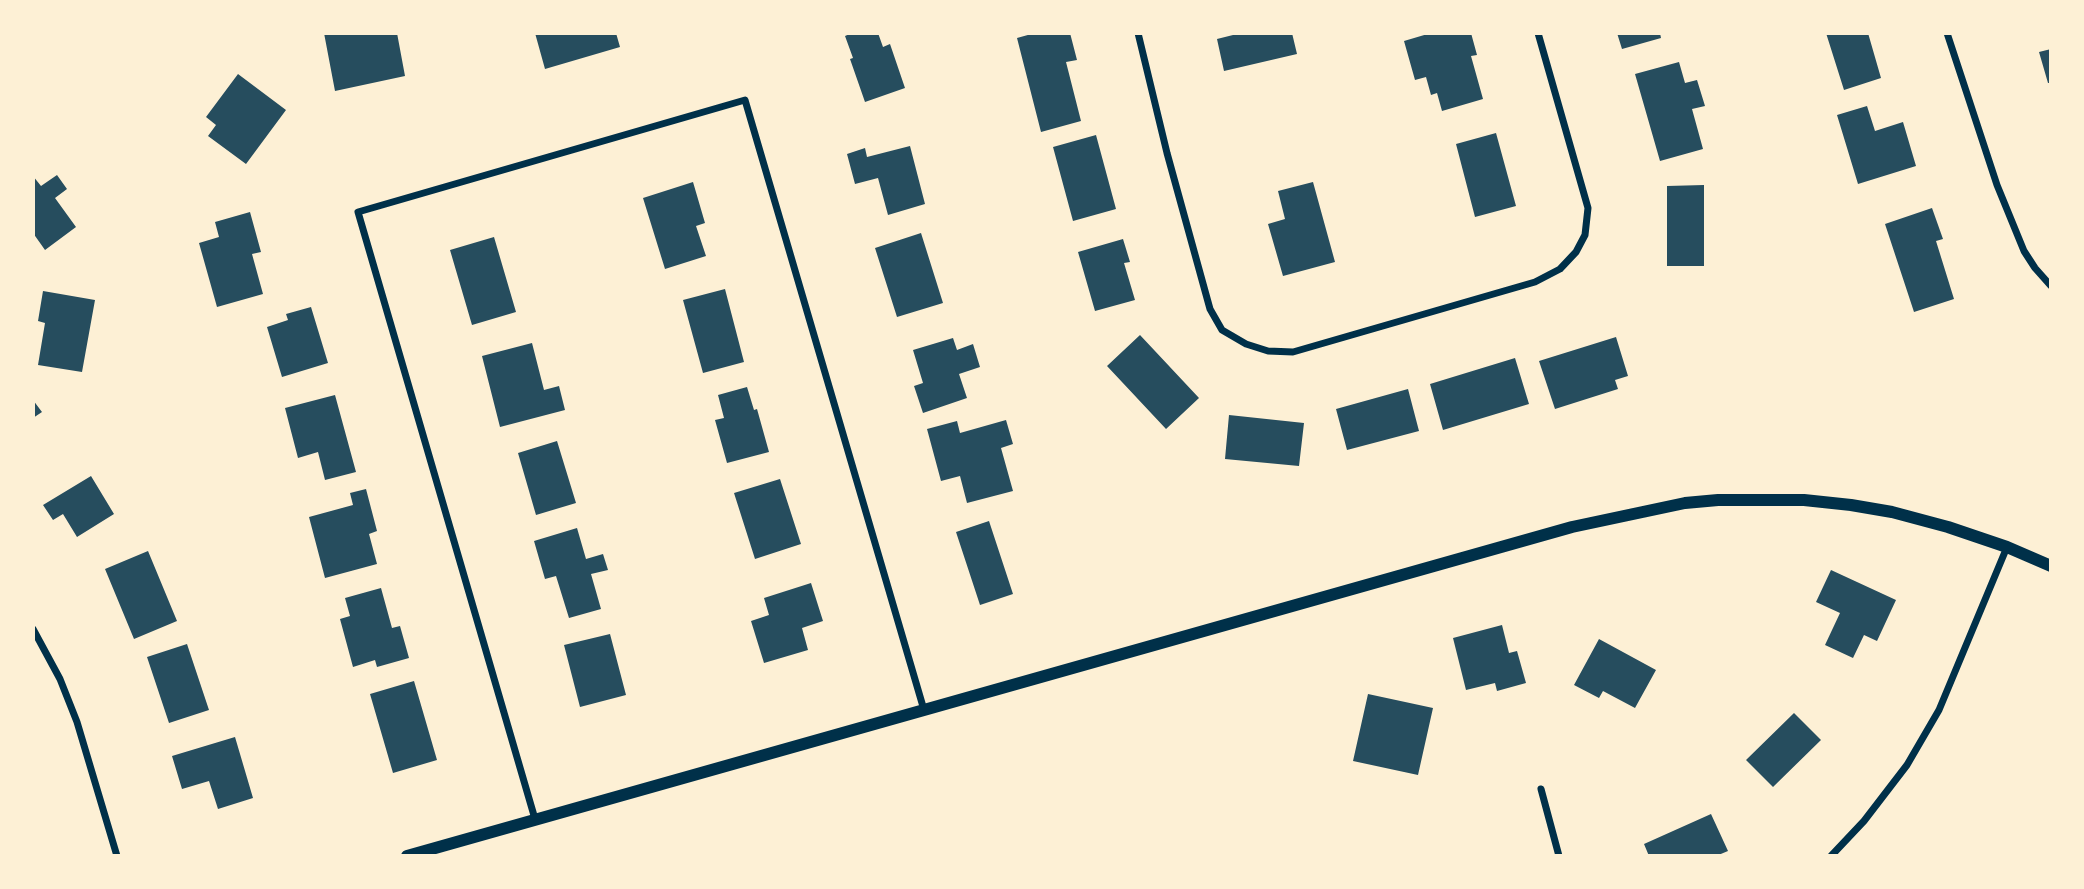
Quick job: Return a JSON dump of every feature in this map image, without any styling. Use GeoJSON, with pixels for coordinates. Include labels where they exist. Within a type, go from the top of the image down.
{"type":"FeatureCollection","features":[{"type":"Feature","properties":{"kind":"street"},"geometry":{"type":"LineString","coordinates":[[1138,33],[1167,153],[1210,309],[1222,330],[1245,344],[1268,351],[1293,352],[1535,282],[1560,269],[1576,252],[1585,235],[1588,208],[1538,33]]}},
{"type":"Feature","properties":{"kind":"street"},"geometry":{"type":"LineString","coordinates":[[1947,33],[1997,186],[2019,240],[2035,268],[2051,286]]}},
{"type":"Feature","properties":{"kind":"street"},"geometry":{"type":"LineString","coordinates":[[535,819],[358,212],[745,100],[924,710]]}},
{"type":"Feature","properties":{"kind":"street"},"geometry":{"type":"LineString","coordinates":[[407,856],[1572,527],[1685,503],[1718,500],[1804,500],[1892,512],[2007,547],[2051,566]]}},
{"type":"Feature","properties":{"kind":"street"},"geometry":{"type":"LineString","coordinates":[[1831,856],[1864,821],[1907,765],[1939,710],[2007,547]]}},
{"type":"Feature","properties":{"kind":"street"},"geometry":{"type":"LineString","coordinates":[[33,629],[60,679],[78,722],[117,856]]}},
{"type":"Feature","properties":{"kind":"street"},"geometry":{"type":"LineString","coordinates":[[1541,789],[1559,856]]}},
{"type":"Feature","properties":{"kind":"building"},"geometry":{"type":"Polygon","coordinates":[[[324,33],[397,33],[405,76],[335,91],[324,33]]]}},
{"type":"Feature","properties":{"kind":"building"},"geometry":{"type":"Polygon","coordinates":[[[535,33],[616,33],[620,47],[545,69],[535,33]]]}},
{"type":"Feature","properties":{"kind":"building"},"geometry":{"type":"Polygon","coordinates":[[[852,33],[878,33],[883,47],[890,44],[905,88],[865,102],[845,36],[852,33]]]}},
{"type":"Feature","properties":{"kind":"building"},"geometry":{"type":"Polygon","coordinates":[[[1035,33],[1070,33],[1077,60],[1066,62],[1081,121],[1041,132],[1017,38],[1035,33]]]}},
{"type":"Feature","properties":{"kind":"building"},"geometry":{"type":"Polygon","coordinates":[[[1241,33],[1292,33],[1297,54],[1224,71],[1217,39],[1241,33]]]}},
{"type":"Feature","properties":{"kind":"building"},"geometry":{"type":"Polygon","coordinates":[[[1431,33],[1471,33],[1477,55],[1471,56],[1483,99],[1442,111],[1437,93],[1431,95],[1426,77],[1415,80],[1404,41],[1431,33]]]}},
{"type":"Feature","properties":{"kind":"building"},"geometry":{"type":"Polygon","coordinates":[[[1617,33],[1660,33],[1661,38],[1622,49],[1617,33]]]}},
{"type":"Feature","properties":{"kind":"building"},"geometry":{"type":"Polygon","coordinates":[[[1826,33],[1868,33],[1881,78],[1844,90],[1826,33]]]}},
{"type":"Feature","properties":{"kind":"building"},"geometry":{"type":"Polygon","coordinates":[[[2051,49],[2051,83],[2048,83],[2039,52],[2051,49]]]}},
{"type":"Feature","properties":{"kind":"building"},"geometry":{"type":"Polygon","coordinates":[[[1679,62],[1685,83],[1697,80],[1705,106],[1692,109],[1703,149],[1660,161],[1635,74],[1679,62]]]}},
{"type":"Feature","properties":{"kind":"building"},"geometry":{"type":"Polygon","coordinates":[[[238,74],[286,110],[246,164],[208,136],[216,125],[206,117],[238,74]]]}},
{"type":"Feature","properties":{"kind":"building"},"geometry":{"type":"Polygon","coordinates":[[[1867,106],[1875,131],[1903,122],[1916,166],[1858,184],[1837,115],[1867,106]]]}},
{"type":"Feature","properties":{"kind":"building"},"geometry":{"type":"Polygon","coordinates":[[[1496,133],[1516,206],[1475,217],[1456,144],[1496,133]]]}},
{"type":"Feature","properties":{"kind":"building"},"geometry":{"type":"Polygon","coordinates":[[[1096,135],[1116,209],[1073,221],[1053,147],[1096,135]]]}},
{"type":"Feature","properties":{"kind":"building"},"geometry":{"type":"Polygon","coordinates":[[[910,146],[925,204],[888,215],[878,178],[855,184],[847,154],[865,148],[867,157],[910,146]]]}},
{"type":"Feature","properties":{"kind":"building"},"geometry":{"type":"Polygon","coordinates":[[[57,175],[67,189],[55,198],[76,227],[45,250],[33,233],[33,176],[41,186],[57,175]]]}},
{"type":"Feature","properties":{"kind":"building"},"geometry":{"type":"Polygon","coordinates":[[[693,182],[705,223],[696,226],[706,256],[665,269],[643,198],[693,182]]]}},
{"type":"Feature","properties":{"kind":"building"},"geometry":{"type":"Polygon","coordinates":[[[1313,182],[1335,262],[1283,276],[1268,224],[1285,219],[1278,191],[1313,182]]]}},
{"type":"Feature","properties":{"kind":"building"},"geometry":{"type":"Polygon","coordinates":[[[1704,185],[1704,266],[1667,266],[1667,186],[1704,185]]]}},
{"type":"Feature","properties":{"kind":"building"},"geometry":{"type":"Polygon","coordinates":[[[1932,208],[1943,239],[1936,241],[1954,299],[1914,312],[1885,224],[1932,208]]]}},
{"type":"Feature","properties":{"kind":"building"},"geometry":{"type":"Polygon","coordinates":[[[250,212],[261,252],[252,254],[263,294],[217,307],[199,243],[219,237],[215,222],[250,212]]]}},
{"type":"Feature","properties":{"kind":"building"},"geometry":{"type":"Polygon","coordinates":[[[921,233],[943,303],[897,317],[875,248],[921,233]]]}},
{"type":"Feature","properties":{"kind":"building"},"geometry":{"type":"Polygon","coordinates":[[[494,237],[516,312],[472,325],[450,250],[494,237]]]}},
{"type":"Feature","properties":{"kind":"building"},"geometry":{"type":"Polygon","coordinates":[[[1123,239],[1130,262],[1124,263],[1135,300],[1095,311],[1078,252],[1123,239]]]}},
{"type":"Feature","properties":{"kind":"building"},"geometry":{"type":"Polygon","coordinates":[[[725,289],[744,362],[703,373],[683,300],[725,289]]]}},
{"type":"Feature","properties":{"kind":"building"},"geometry":{"type":"Polygon","coordinates":[[[43,291],[95,300],[82,372],[38,365],[45,323],[38,321],[43,291]]]}},
{"type":"Feature","properties":{"kind":"building"},"geometry":{"type":"Polygon","coordinates":[[[311,307],[328,363],[282,377],[267,327],[288,320],[286,314],[311,307]]]}},
{"type":"Feature","properties":{"kind":"building"},"geometry":{"type":"Polygon","coordinates":[[[1140,335],[1199,398],[1166,429],[1107,366],[1140,335]]]}},
{"type":"Feature","properties":{"kind":"building"},"geometry":{"type":"Polygon","coordinates":[[[1616,337],[1628,376],[1615,380],[1618,389],[1555,409],[1539,361],[1616,337]]]}},
{"type":"Feature","properties":{"kind":"building"},"geometry":{"type":"Polygon","coordinates":[[[953,338],[957,350],[973,344],[980,367],[959,374],[967,398],[923,413],[914,386],[923,383],[913,350],[953,338]]]}},
{"type":"Feature","properties":{"kind":"building"},"geometry":{"type":"Polygon","coordinates":[[[532,343],[544,390],[559,386],[565,410],[500,427],[482,356],[532,343]]]}},
{"type":"Feature","properties":{"kind":"building"},"geometry":{"type":"Polygon","coordinates":[[[1515,358],[1529,404],[1443,430],[1430,384],[1515,358]]]}},
{"type":"Feature","properties":{"kind":"building"},"geometry":{"type":"Polygon","coordinates":[[[747,387],[754,410],[757,409],[769,452],[727,463],[715,420],[724,418],[718,395],[747,387]]]}},
{"type":"Feature","properties":{"kind":"building"},"geometry":{"type":"Polygon","coordinates":[[[1408,389],[1419,431],[1347,450],[1336,409],[1408,389]]]}},
{"type":"Feature","properties":{"kind":"building"},"geometry":{"type":"Polygon","coordinates":[[[335,395],[356,472],[325,480],[318,452],[298,458],[285,408],[335,395]]]}},
{"type":"Feature","properties":{"kind":"building"},"geometry":{"type":"Polygon","coordinates":[[[33,400],[42,412],[33,418],[33,400]]]}},
{"type":"Feature","properties":{"kind":"building"},"geometry":{"type":"Polygon","coordinates":[[[1229,415],[1304,423],[1299,466],[1225,459],[1229,415]]]}},
{"type":"Feature","properties":{"kind":"building"},"geometry":{"type":"Polygon","coordinates":[[[1006,420],[1013,444],[1001,448],[1013,491],[967,503],[960,476],[941,481],[927,429],[957,421],[960,433],[1006,420]]]}},
{"type":"Feature","properties":{"kind":"building"},"geometry":{"type":"Polygon","coordinates":[[[557,441],[576,503],[536,515],[518,453],[557,441]]]}},
{"type":"Feature","properties":{"kind":"building"},"geometry":{"type":"Polygon","coordinates":[[[91,476],[114,514],[77,537],[63,514],[53,520],[43,505],[91,476]]]}},
{"type":"Feature","properties":{"kind":"building"},"geometry":{"type":"Polygon","coordinates":[[[780,479],[801,544],[755,559],[734,493],[780,479]]]}},
{"type":"Feature","properties":{"kind":"building"},"geometry":{"type":"Polygon","coordinates":[[[366,489],[377,531],[369,534],[377,564],[325,578],[309,517],[353,505],[350,493],[366,489]]]}},
{"type":"Feature","properties":{"kind":"building"},"geometry":{"type":"Polygon","coordinates":[[[989,521],[1013,594],[980,605],[956,532],[989,521]]]}},
{"type":"Feature","properties":{"kind":"building"},"geometry":{"type":"Polygon","coordinates":[[[577,528],[586,559],[603,554],[608,570],[591,574],[601,609],[569,618],[556,576],[545,579],[534,541],[577,528]]]}},
{"type":"Feature","properties":{"kind":"building"},"geometry":{"type":"Polygon","coordinates":[[[148,551],[177,621],[134,639],[105,569],[148,551]]]}},
{"type":"Feature","properties":{"kind":"building"},"geometry":{"type":"Polygon","coordinates":[[[1831,570],[1896,600],[1877,641],[1864,635],[1853,658],[1825,645],[1840,613],[1816,602],[1831,570]]]}},
{"type":"Feature","properties":{"kind":"building"},"geometry":{"type":"Polygon","coordinates":[[[811,583],[823,621],[802,628],[808,650],[764,663],[751,621],[769,615],[764,598],[811,583]]]}},
{"type":"Feature","properties":{"kind":"building"},"geometry":{"type":"Polygon","coordinates":[[[381,588],[392,628],[400,626],[409,658],[377,667],[375,660],[353,667],[340,619],[350,616],[345,598],[381,588]]]}},
{"type":"Feature","properties":{"kind":"building"},"geometry":{"type":"Polygon","coordinates":[[[1502,625],[1509,653],[1517,651],[1526,683],[1497,691],[1495,683],[1466,690],[1453,638],[1502,625]]]}},
{"type":"Feature","properties":{"kind":"building"},"geometry":{"type":"Polygon","coordinates":[[[610,634],[626,695],[580,707],[564,645],[610,634]]]}},
{"type":"Feature","properties":{"kind":"building"},"geometry":{"type":"Polygon","coordinates":[[[1599,639],[1656,670],[1635,708],[1603,691],[1599,698],[1574,685],[1599,639]]]}},
{"type":"Feature","properties":{"kind":"building"},"geometry":{"type":"Polygon","coordinates":[[[187,644],[209,710],[169,723],[147,657],[187,644]]]}},
{"type":"Feature","properties":{"kind":"building"},"geometry":{"type":"Polygon","coordinates":[[[414,681],[437,760],[393,773],[370,694],[414,681]]]}},
{"type":"Feature","properties":{"kind":"building"},"geometry":{"type":"Polygon","coordinates":[[[1368,694],[1433,708],[1418,775],[1353,761],[1368,694]]]}},
{"type":"Feature","properties":{"kind":"building"},"geometry":{"type":"Polygon","coordinates":[[[1794,713],[1821,740],[1773,787],[1746,760],[1794,713]]]}},
{"type":"Feature","properties":{"kind":"building"},"geometry":{"type":"Polygon","coordinates":[[[235,737],[253,798],[218,809],[209,781],[182,789],[172,756],[235,737]]]}},
{"type":"Feature","properties":{"kind":"building"},"geometry":{"type":"Polygon","coordinates":[[[1711,814],[1728,851],[1716,856],[1649,856],[1644,844],[1711,814]]]}}]}
